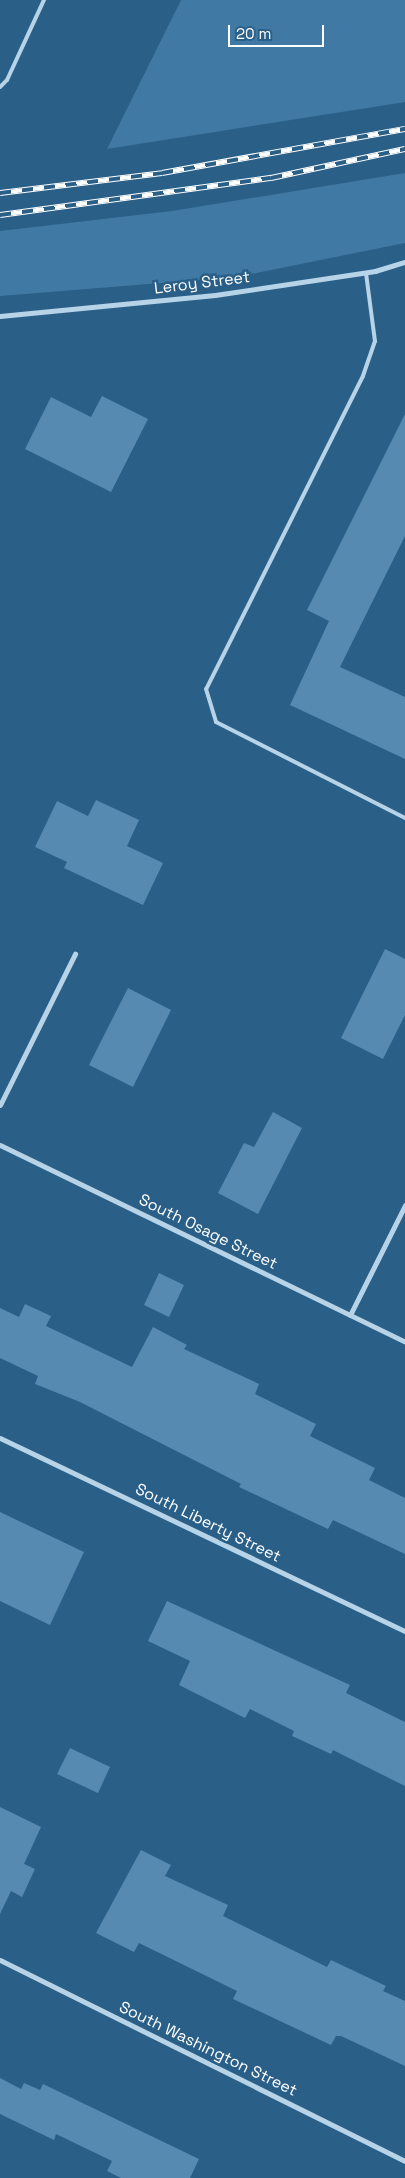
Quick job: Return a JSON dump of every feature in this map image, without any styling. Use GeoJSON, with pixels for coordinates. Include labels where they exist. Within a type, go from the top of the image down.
{"type":"FeatureCollection","features":[{"type":"Feature","properties":{"kind":"street","name":"Leroy Street"},"geometry":{"type":"LineString","coordinates":[[0,316],[215,296],[366,273],[405,262]]}},
{"type":"Feature","properties":{"kind":"street"},"geometry":{"type":"LineString","coordinates":[[0,1105],[75,954]]}},
{"type":"Feature","properties":{"kind":"street","name":"South Osage Street"},"geometry":{"type":"LineString","coordinates":[[0,1145],[405,1342]]}},
{"type":"Feature","properties":{"kind":"street"},"geometry":{"type":"LineString","coordinates":[[350,1315],[405,1204]]}},
{"type":"Feature","properties":{"kind":"street","name":"South Liberty Street"},"geometry":{"type":"LineString","coordinates":[[0,1438],[405,1631]]}},
{"type":"Feature","properties":{"kind":"street","name":"South Washington Street"},"geometry":{"type":"LineString","coordinates":[[0,1960],[405,2161]]}},
{"type":"Feature","properties":{"kind":"lane"},"geometry":{"type":"LineString","coordinates":[[0,87],[7,80],[44,0]]}},
{"type":"Feature","properties":{"kind":"lane"},"geometry":{"type":"LineString","coordinates":[[366,273],[375,341],[363,376],[206,689],[216,722],[405,818]]}},
{"type":"Feature","properties":{"kind":"shaded area"},"geometry":{"type":"Polygon","coordinates":[[[181,0],[405,0],[405,102],[107,149],[181,0]]]}},
{"type":"Feature","properties":{"kind":"shaded area"},"geometry":{"type":"Polygon","coordinates":[[[405,173],[405,243],[236,277],[0,296],[0,231],[172,211],[405,173]]]}},
{"type":"Feature","properties":{"kind":"building"},"geometry":{"type":"Polygon","coordinates":[[[102,396],[148,419],[111,492],[25,449],[51,397],[91,417],[102,396]]]}},
{"type":"Feature","properties":{"kind":"building"},"geometry":{"type":"Polygon","coordinates":[[[405,414],[405,536],[340,667],[405,697],[405,759],[290,705],[329,621],[307,610],[405,414]]]}},
{"type":"Feature","properties":{"kind":"building"},"geometry":{"type":"Polygon","coordinates":[[[96,800],[139,820],[127,846],[163,863],[143,905],[64,868],[67,862],[35,847],[57,801],[88,816],[96,800]]]}},
{"type":"Feature","properties":{"kind":"building"},"geometry":{"type":"Polygon","coordinates":[[[385,949],[405,959],[405,1015],[383,1059],[341,1038],[385,949]]]}},
{"type":"Feature","properties":{"kind":"building"},"geometry":{"type":"Polygon","coordinates":[[[128,988],[171,1010],[133,1087],[89,1065],[128,988]]]}},
{"type":"Feature","properties":{"kind":"building"},"geometry":{"type":"Polygon","coordinates":[[[273,1112],[302,1128],[258,1214],[218,1193],[244,1143],[254,1147],[273,1112]]]}},
{"type":"Feature","properties":{"kind":"building"},"geometry":{"type":"Polygon","coordinates":[[[159,1273],[184,1285],[169,1317],[144,1305],[159,1273]]]}},
{"type":"Feature","properties":{"kind":"building"},"geometry":{"type":"Polygon","coordinates":[[[25,1304],[51,1316],[46,1326],[132,1367],[153,1327],[187,1345],[184,1349],[259,1384],[255,1394],[316,1424],[310,1436],[375,1468],[369,1480],[405,1498],[405,1554],[333,1520],[328,1529],[239,1487],[241,1484],[80,1402],[35,1384],[38,1376],[0,1358],[0,1308],[19,1317],[25,1304]]]}},
{"type":"Feature","properties":{"kind":"building"},"geometry":{"type":"Polygon","coordinates":[[[0,1512],[84,1552],[50,1625],[0,1601],[0,1512]]]}},
{"type":"Feature","properties":{"kind":"building"},"geometry":{"type":"Polygon","coordinates":[[[167,1601],[350,1685],[346,1693],[405,1722],[405,1786],[333,1750],[331,1754],[292,1736],[294,1731],[250,1709],[245,1718],[179,1685],[190,1661],[148,1641],[167,1601]]]}},
{"type":"Feature","properties":{"kind":"building"},"geometry":{"type":"Polygon","coordinates":[[[70,1748],[110,1767],[98,1793],[57,1774],[70,1748]]]}},
{"type":"Feature","properties":{"kind":"building"},"geometry":{"type":"Polygon","coordinates":[[[0,1807],[41,1827],[24,1864],[35,1869],[22,1897],[11,1891],[0,1914],[0,1807]]]}},
{"type":"Feature","properties":{"kind":"building"},"geometry":{"type":"Polygon","coordinates":[[[141,1850],[171,1865],[165,1876],[228,1905],[223,1916],[327,1967],[331,1960],[386,1986],[383,1991],[405,2001],[405,2066],[341,2036],[336,2036],[331,2045],[233,1999],[237,1991],[139,1943],[134,1952],[96,1933],[141,1850]]]}},
{"type":"Feature","properties":{"kind":"building"},"geometry":{"type":"Polygon","coordinates":[[[0,2078],[21,2089],[24,2083],[40,2090],[43,2084],[199,2159],[190,2178],[121,2178],[107,2171],[112,2161],[56,2134],[54,2140],[0,2114],[0,2078]]]}},
{"type":"Feature","properties":{"kind":"railway"},"geometry":{"type":"LineString","coordinates":[[0,193],[162,173],[405,129]]}},
{"type":"Feature","properties":{"kind":"railway"},"geometry":{"type":"LineString","coordinates":[[0,215],[271,178],[405,149]]}}]}
